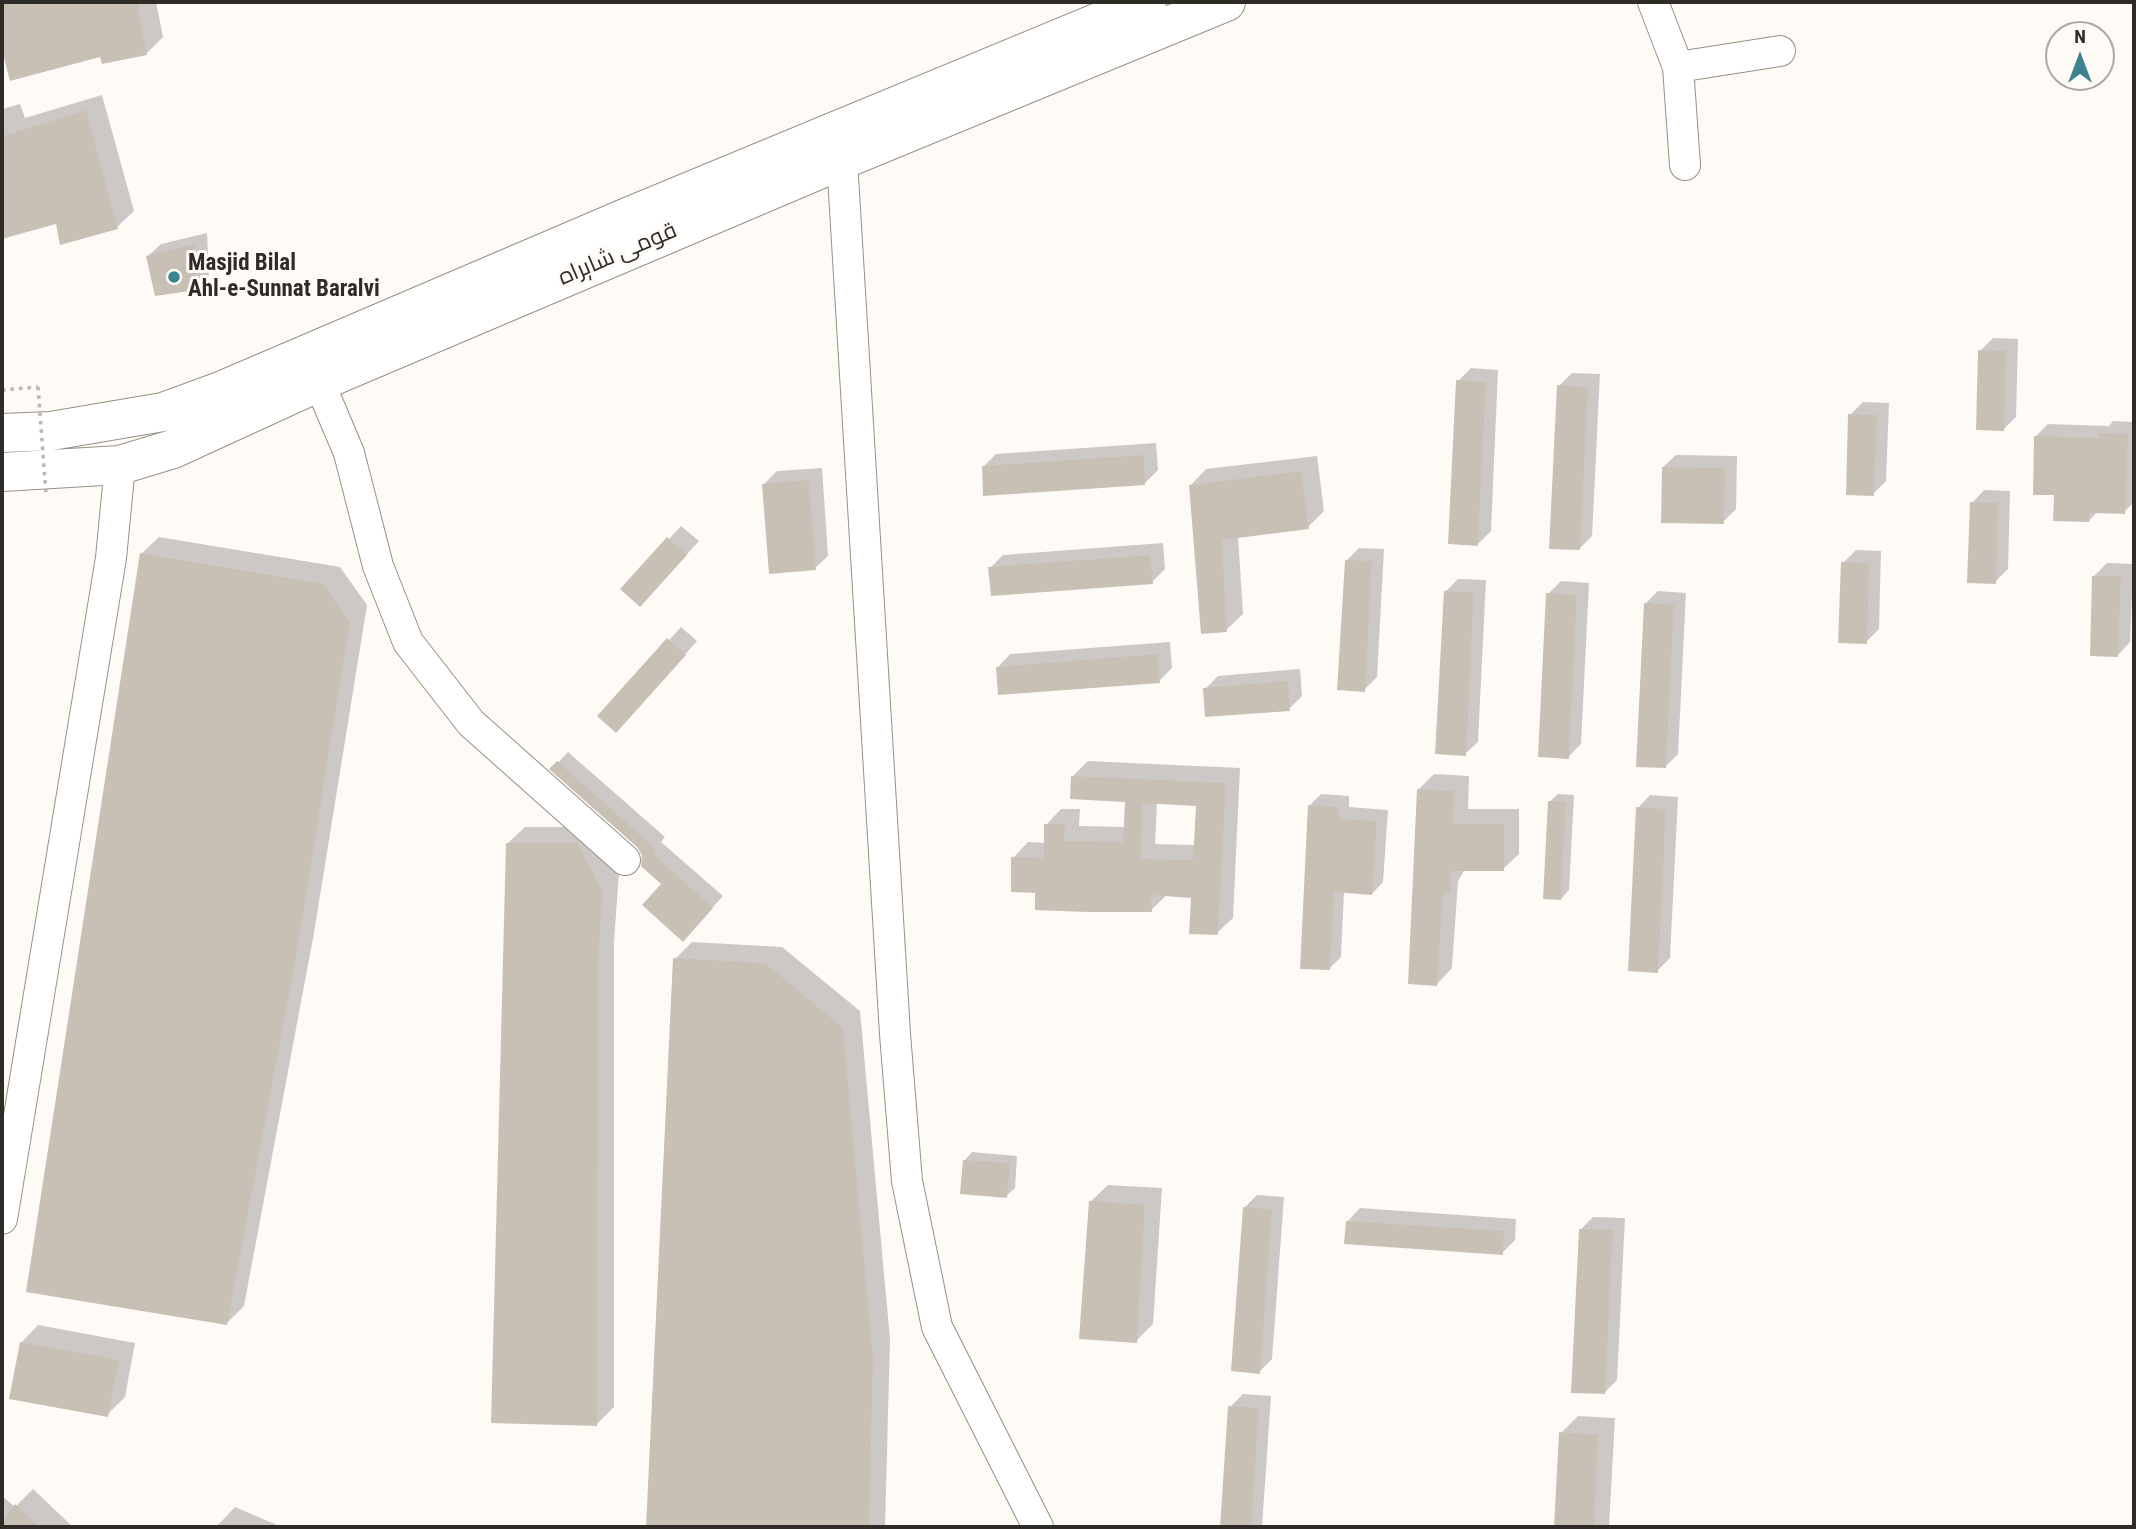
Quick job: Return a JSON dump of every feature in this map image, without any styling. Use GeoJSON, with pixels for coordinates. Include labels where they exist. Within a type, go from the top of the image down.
{"type":"FeatureCollection","features":[{"type":"Feature","properties":{"kind":"highway","name":"قومی شاہراہ"},"geometry":{"type":"LineString","coordinates":[[2,433],[51,431],[163,412],[223,390],[631,216],[1147,2]]}},
{"type":"Feature","properties":{"kind":"highway","name":"قومی شاہراہ"},"geometry":{"type":"LineString","coordinates":[[2,472],[120,465],[173,449],[319,382],[842,160],[1226,2]]}},
{"type":"Feature","properties":{"kind":"street"},"geometry":{"type":"LineString","coordinates":[[1653,2],[1678,67],[1685,165]]}},
{"type":"Feature","properties":{"kind":"street"},"geometry":{"type":"LineString","coordinates":[[1678,67],[1780,51]]}},
{"type":"Feature","properties":{"kind":"street"},"geometry":{"type":"LineString","coordinates":[[842,160],[895,1034],[907,1181],[937,1327],[1038,1527]]}},
{"type":"Feature","properties":{"kind":"street"},"geometry":{"type":"LineString","coordinates":[[319,382],[349,453],[378,566],[408,642],[471,723],[625,860]]}},
{"type":"Feature","properties":{"kind":"street"},"geometry":{"type":"LineString","coordinates":[[2,1219],[109,572],[120,465]]}},
{"type":"Feature","properties":{"kind":"path"},"geometry":{"type":"LineString","coordinates":[[2,390],[38,387],[46,494]]}},
{"type":"Feature","properties":{"kind":"building"},"geometry":{"type":"Polygon","coordinates":[[[2,2],[137,2],[147,55],[102,64],[100,57],[10,81],[2,50],[2,2]]]}},
{"type":"Feature","properties":{"kind":"building"},"geometry":{"type":"Polygon","coordinates":[[[86,110],[118,229],[60,245],[56,224],[2,239],[2,136],[86,110]]]}},
{"type":"Feature","properties":{"kind":"building","name":"Masjid Bilal Ahl-e-Sunnat Baralvi"},"geometry":{"type":"Polygon","coordinates":[[[195,244],[197,290],[155,296],[146,256],[195,244]]]}},
{"type":"Feature","properties":{"kind":"building"},"geometry":{"type":"Polygon","coordinates":[[[1978,350],[2006,351],[2004,431],[1976,430],[1978,350]]]}},
{"type":"Feature","properties":{"kind":"building"},"geometry":{"type":"Polygon","coordinates":[[[1456,380],[1486,382],[1478,546],[1448,544],[1456,380]]]}},
{"type":"Feature","properties":{"kind":"building"},"geometry":{"type":"Polygon","coordinates":[[[1557,385],[1588,387],[1580,550],[1549,549],[1557,385]]]}},
{"type":"Feature","properties":{"kind":"building"},"geometry":{"type":"Polygon","coordinates":[[[1848,414],[1877,415],[1874,496],[1846,495],[1848,414]]]}},
{"type":"Feature","properties":{"kind":"building"},"geometry":{"type":"Polygon","coordinates":[[[2099,433],[2128,434],[2125,514],[2090,513],[2089,522],[2053,521],[2054,495],[2033,495],[2034,436],[2099,438],[2099,433]]]}},
{"type":"Feature","properties":{"kind":"building"},"geometry":{"type":"Polygon","coordinates":[[[1144,455],[1145,485],[983,496],[982,466],[1144,455]]]}},
{"type":"Feature","properties":{"kind":"building"},"geometry":{"type":"Polygon","coordinates":[[[1662,467],[1725,468],[1724,524],[1661,523],[1662,467]]]}},
{"type":"Feature","properties":{"kind":"building"},"geometry":{"type":"Polygon","coordinates":[[[1301,471],[1309,529],[1222,540],[1227,632],[1201,634],[1189,485],[1301,471]]]}},
{"type":"Feature","properties":{"kind":"building"},"geometry":{"type":"Polygon","coordinates":[[[809,480],[816,570],[769,574],[762,484],[809,480]]]}},
{"type":"Feature","properties":{"kind":"building"},"geometry":{"type":"Polygon","coordinates":[[[1970,502],[1998,503],[1996,584],[1967,583],[1970,502]]]}},
{"type":"Feature","properties":{"kind":"building"},"geometry":{"type":"Polygon","coordinates":[[[667,537],[687,555],[640,607],[620,589],[667,537]]]}},
{"type":"Feature","properties":{"kind":"building"},"geometry":{"type":"Polygon","coordinates":[[[140,553],[323,584],[350,622],[297,952],[227,1325],[26,1292],[140,553]]]}},
{"type":"Feature","properties":{"kind":"building"},"geometry":{"type":"Polygon","coordinates":[[[1150,555],[1153,584],[991,596],[988,567],[1150,555]]]}},
{"type":"Feature","properties":{"kind":"building"},"geometry":{"type":"Polygon","coordinates":[[[1345,560],[1372,561],[1365,692],[1337,690],[1345,560]]]}},
{"type":"Feature","properties":{"kind":"building"},"geometry":{"type":"Polygon","coordinates":[[[1841,562],[1869,563],[1867,644],[1838,643],[1841,562]]]}},
{"type":"Feature","properties":{"kind":"building"},"geometry":{"type":"Polygon","coordinates":[[[2092,576],[2121,576],[2118,657],[2090,656],[2092,576]]]}},
{"type":"Feature","properties":{"kind":"building"},"geometry":{"type":"Polygon","coordinates":[[[1444,591],[1474,592],[1466,756],[1435,754],[1444,591]]]}},
{"type":"Feature","properties":{"kind":"building"},"geometry":{"type":"Polygon","coordinates":[[[1546,593],[1577,595],[1569,759],[1538,757],[1546,593]]]}},
{"type":"Feature","properties":{"kind":"building"},"geometry":{"type":"Polygon","coordinates":[[[1644,603],[1674,605],[1666,768],[1636,767],[1644,603]]]}},
{"type":"Feature","properties":{"kind":"building"},"geometry":{"type":"Polygon","coordinates":[[[667,638],[686,655],[616,733],[597,716],[667,638]]]}},
{"type":"Feature","properties":{"kind":"building"},"geometry":{"type":"Polygon","coordinates":[[[1157,654],[1160,683],[998,695],[996,667],[1157,654]]]}},
{"type":"Feature","properties":{"kind":"building"},"geometry":{"type":"Polygon","coordinates":[[[1288,681],[1290,711],[1205,717],[1203,688],[1288,681]]]}},
{"type":"Feature","properties":{"kind":"building"},"geometry":{"type":"Polygon","coordinates":[[[557,761],[656,849],[652,853],[713,908],[683,942],[642,905],[661,884],[641,866],[642,855],[637,847],[549,769],[557,761]]]}},
{"type":"Feature","properties":{"kind":"building"},"geometry":{"type":"Polygon","coordinates":[[[1071,776],[1226,783],[1218,935],[1189,934],[1191,898],[1151,895],[1152,912],[1087,912],[1035,910],[1035,893],[1011,892],[1011,857],[1044,858],[1044,824],[1065,824],[1064,841],[1123,842],[1125,802],[1070,799],[1071,776]],[[1142,803],[1141,859],[1193,860],[1196,806],[1142,803]]]}},
{"type":"Feature","properties":{"kind":"building"},"geometry":{"type":"Polygon","coordinates":[[[1417,789],[1454,791],[1453,824],[1504,824],[1504,871],[1451,871],[1450,892],[1443,893],[1437,986],[1408,984],[1417,789]]]}},
{"type":"Feature","properties":{"kind":"building"},"geometry":{"type":"Polygon","coordinates":[[[1548,801],[1566,802],[1561,900],[1543,899],[1548,801]]]}},
{"type":"Feature","properties":{"kind":"building"},"geometry":{"type":"Polygon","coordinates":[[[1308,805],[1338,807],[1338,819],[1377,821],[1372,895],[1334,892],[1330,970],[1300,969],[1308,805]]]}},
{"type":"Feature","properties":{"kind":"building"},"geometry":{"type":"Polygon","coordinates":[[[1636,807],[1666,809],[1658,973],[1628,971],[1636,807]]]}},
{"type":"Feature","properties":{"kind":"building"},"geometry":{"type":"Polygon","coordinates":[[[506,843],[577,843],[603,891],[598,960],[597,1426],[491,1423],[506,843]]]}},
{"type":"Feature","properties":{"kind":"building"},"geometry":{"type":"Polygon","coordinates":[[[673,958],[765,963],[843,1028],[873,1358],[869,1527],[646,1527],[673,958]]]}},
{"type":"Feature","properties":{"kind":"building"},"geometry":{"type":"Polygon","coordinates":[[[963,1160],[1010,1163],[1007,1198],[960,1194],[963,1160]]]}},
{"type":"Feature","properties":{"kind":"building"},"geometry":{"type":"Polygon","coordinates":[[[1089,1201],[1145,1205],[1137,1343],[1079,1339],[1089,1201]]]}},
{"type":"Feature","properties":{"kind":"building"},"geometry":{"type":"Polygon","coordinates":[[[1243,1207],[1272,1209],[1260,1374],[1231,1371],[1243,1207]]]}},
{"type":"Feature","properties":{"kind":"building"},"geometry":{"type":"Polygon","coordinates":[[[1346,1221],[1504,1231],[1503,1255],[1344,1244],[1346,1221]]]}},
{"type":"Feature","properties":{"kind":"building"},"geometry":{"type":"Polygon","coordinates":[[[1579,1229],[1613,1230],[1605,1394],[1571,1393],[1579,1229]]]}},
{"type":"Feature","properties":{"kind":"building"},"geometry":{"type":"Polygon","coordinates":[[[20,1342],[119,1360],[108,1417],[9,1399],[20,1342]]]}},
{"type":"Feature","properties":{"kind":"building"},"geometry":{"type":"Polygon","coordinates":[[[1228,1406],[1259,1408],[1251,1527],[1220,1527],[1228,1406]]]}},
{"type":"Feature","properties":{"kind":"building"},"geometry":{"type":"Polygon","coordinates":[[[1559,1432],[1598,1435],[1594,1527],[1554,1527],[1559,1432]]]}},
{"type":"Feature","properties":{"kind":"building"},"geometry":{"type":"Polygon","coordinates":[[[15,1504],[39,1527],[2,1527],[2,1522],[15,1504]]]}},
{"type":"Feature","properties":{"kind":"place","name":"Masjid Bilal Ahl-e-Sunnat Baralvi"},"geometry":{"type":"Point","coordinates":[174,277]}}]}
